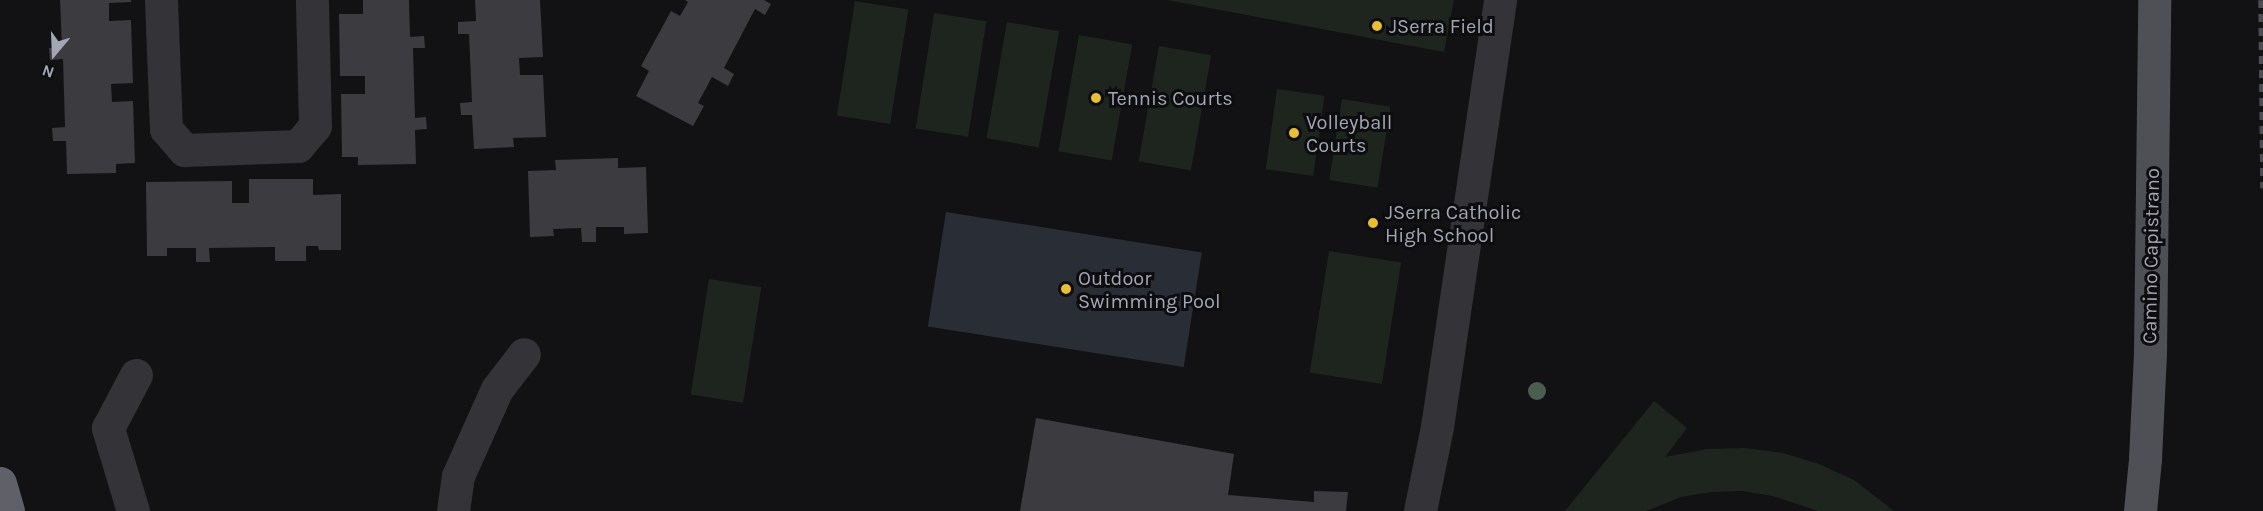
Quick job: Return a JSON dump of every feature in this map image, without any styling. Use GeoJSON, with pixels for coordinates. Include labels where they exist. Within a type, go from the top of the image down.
{"type":"FeatureCollection","features":[{"type":"Feature","properties":{"kind":"highway"},"geometry":{"type":"LineString","coordinates":[[0,483],[8,511]]}},
{"type":"Feature","properties":{"kind":"main road","name":"Camino Capistrano"},"geometry":{"type":"LineString","coordinates":[[2140,511],[2150,352],[2154,0]]}},
{"type":"Feature","properties":{"kind":"lane"},"geometry":{"type":"LineString","coordinates":[[161,0],[166,129],[184,150],[298,146],[315,126],[312,0]]}},
{"type":"Feature","properties":{"kind":"lane"},"geometry":{"type":"LineString","coordinates":[[1420,511],[1437,427],[1500,0]]}},
{"type":"Feature","properties":{"kind":"lane"},"geometry":{"type":"LineString","coordinates":[[453,511],[458,476],[497,389],[524,354]]}},
{"type":"Feature","properties":{"kind":"lane"},"geometry":{"type":"LineString","coordinates":[[133,511],[108,428],[136,375]]}},
{"type":"Feature","properties":{"kind":"shaded area","name":"JSerra Field"},"geometry":{"type":"Polygon","coordinates":[[[1167,0],[1454,0],[1444,52],[1167,0]]]}},
{"type":"Feature","properties":{"kind":"shaded area"},"geometry":{"type":"Polygon","coordinates":[[[855,1],[908,9],[890,124],[837,116],[855,1]]]}},
{"type":"Feature","properties":{"kind":"shaded area"},"geometry":{"type":"Polygon","coordinates":[[[934,13],[986,21],[968,137],[916,129],[934,13]]]}},
{"type":"Feature","properties":{"kind":"shaded area"},"geometry":{"type":"Polygon","coordinates":[[[1007,22],[1059,31],[1039,147],[987,138],[1007,22]]]}},
{"type":"Feature","properties":{"kind":"shaded area","name":"Tennis Courts"},"geometry":{"type":"Polygon","coordinates":[[[1079,35],[1132,44],[1112,161],[1059,151],[1079,35]]]}},
{"type":"Feature","properties":{"kind":"shaded area"},"geometry":{"type":"Polygon","coordinates":[[[1159,46],[1211,55],[1191,170],[1139,161],[1159,46]]]}},
{"type":"Feature","properties":{"kind":"shaded area","name":"Volleyball Courts"},"geometry":{"type":"Polygon","coordinates":[[[1277,89],[1325,96],[1313,176],[1266,169],[1277,89]]]}},
{"type":"Feature","properties":{"kind":"shaded area"},"geometry":{"type":"Polygon","coordinates":[[[1342,99],[1390,107],[1378,188],[1329,180],[1342,99]]]}},
{"type":"Feature","properties":{"kind":"shaded area","name":"Outdoor Swimming Pool"},"geometry":{"type":"Polygon","coordinates":[[[946,212],[1202,253],[1184,367],[928,327],[946,212]]]}},
{"type":"Feature","properties":{"kind":"shaded area"},"geometry":{"type":"Polygon","coordinates":[[[1329,251],[1401,262],[1382,384],[1310,372],[1329,251]]]}},
{"type":"Feature","properties":{"kind":"shaded area"},"geometry":{"type":"Polygon","coordinates":[[[709,279],[761,287],[743,403],[691,395],[709,279]]]}},
{"type":"Feature","properties":{"kind":"shaded area"},"geometry":{"type":"Polygon","coordinates":[[[1654,401],[1687,428],[1665,457],[1707,449],[1745,448],[1783,453],[1819,464],[1854,480],[1894,511],[1818,511],[1773,496],[1742,491],[1711,492],[1681,497],[1646,511],[1565,511],[1654,401]]]}},
{"type":"Feature","properties":{"kind":"building"},"geometry":{"type":"Polygon","coordinates":[[[60,0],[131,0],[131,2],[109,3],[109,21],[131,20],[133,83],[111,84],[112,102],[133,101],[135,163],[116,164],[116,173],[67,174],[66,141],[53,141],[52,128],[65,127],[63,59],[50,60],[49,48],[62,48],[60,0]]]}},
{"type":"Feature","properties":{"kind":"building"},"geometry":{"type":"Polygon","coordinates":[[[363,0],[409,0],[410,37],[424,36],[425,48],[413,48],[415,118],[426,117],[427,129],[415,130],[416,164],[358,165],[358,157],[342,157],[341,94],[365,94],[365,76],[340,76],[339,14],[363,14],[363,0]]]}},
{"type":"Feature","properties":{"kind":"building"},"geometry":{"type":"Polygon","coordinates":[[[475,0],[540,0],[543,57],[519,58],[520,75],[543,75],[546,137],[513,138],[514,147],[474,149],[472,115],[461,115],[460,103],[472,102],[469,34],[458,34],[458,22],[476,21],[475,0]]]}},
{"type":"Feature","properties":{"kind":"building"},"geometry":{"type":"Polygon","coordinates":[[[685,0],[764,0],[771,4],[765,15],[755,9],[724,68],[734,74],[728,86],[712,77],[698,103],[704,106],[693,126],[636,96],[649,71],[641,66],[671,11],[680,16],[688,2],[685,0]]]}},
{"type":"Feature","properties":{"kind":"building"},"geometry":{"type":"Polygon","coordinates":[[[618,158],[618,168],[646,167],[648,233],[624,234],[624,227],[596,227],[596,242],[582,242],[581,228],[553,229],[554,236],[530,237],[528,171],[556,170],[555,160],[618,158]]]}},
{"type":"Feature","properties":{"kind":"building"},"geometry":{"type":"Polygon","coordinates":[[[249,179],[313,179],[313,195],[341,194],[341,250],[319,250],[318,246],[306,246],[306,261],[275,261],[275,247],[209,248],[210,262],[196,262],[196,248],[167,248],[167,256],[147,256],[146,182],[232,181],[232,203],[249,203],[249,179]]]}},
{"type":"Feature","properties":{"kind":"building"},"geometry":{"type":"Polygon","coordinates":[[[1036,418],[1234,454],[1228,495],[1314,502],[1314,491],[1348,492],[1346,511],[1020,511],[1036,418]]]}},
{"type":"Feature","properties":{"kind":"railway"},"geometry":{"type":"LineString","coordinates":[[2261,0],[2263,188]]}},
{"type":"Feature","properties":{"kind":"place","name":"JSerra Field"},"geometry":{"type":"Point","coordinates":[1377,26]}},
{"type":"Feature","properties":{"kind":"place","name":"Tennis Courts"},"geometry":{"type":"Point","coordinates":[1096,98]}},
{"type":"Feature","properties":{"kind":"place","name":"Volleyball Courts"},"geometry":{"type":"Point","coordinates":[1294,133]}},
{"type":"Feature","properties":{"kind":"place","name":"JSerra Catholic High School"},"geometry":{"type":"Point","coordinates":[1373,223]}},
{"type":"Feature","properties":{"kind":"place","name":"Outdoor Swimming Pool"},"geometry":{"type":"Point","coordinates":[1066,289]}}]}
